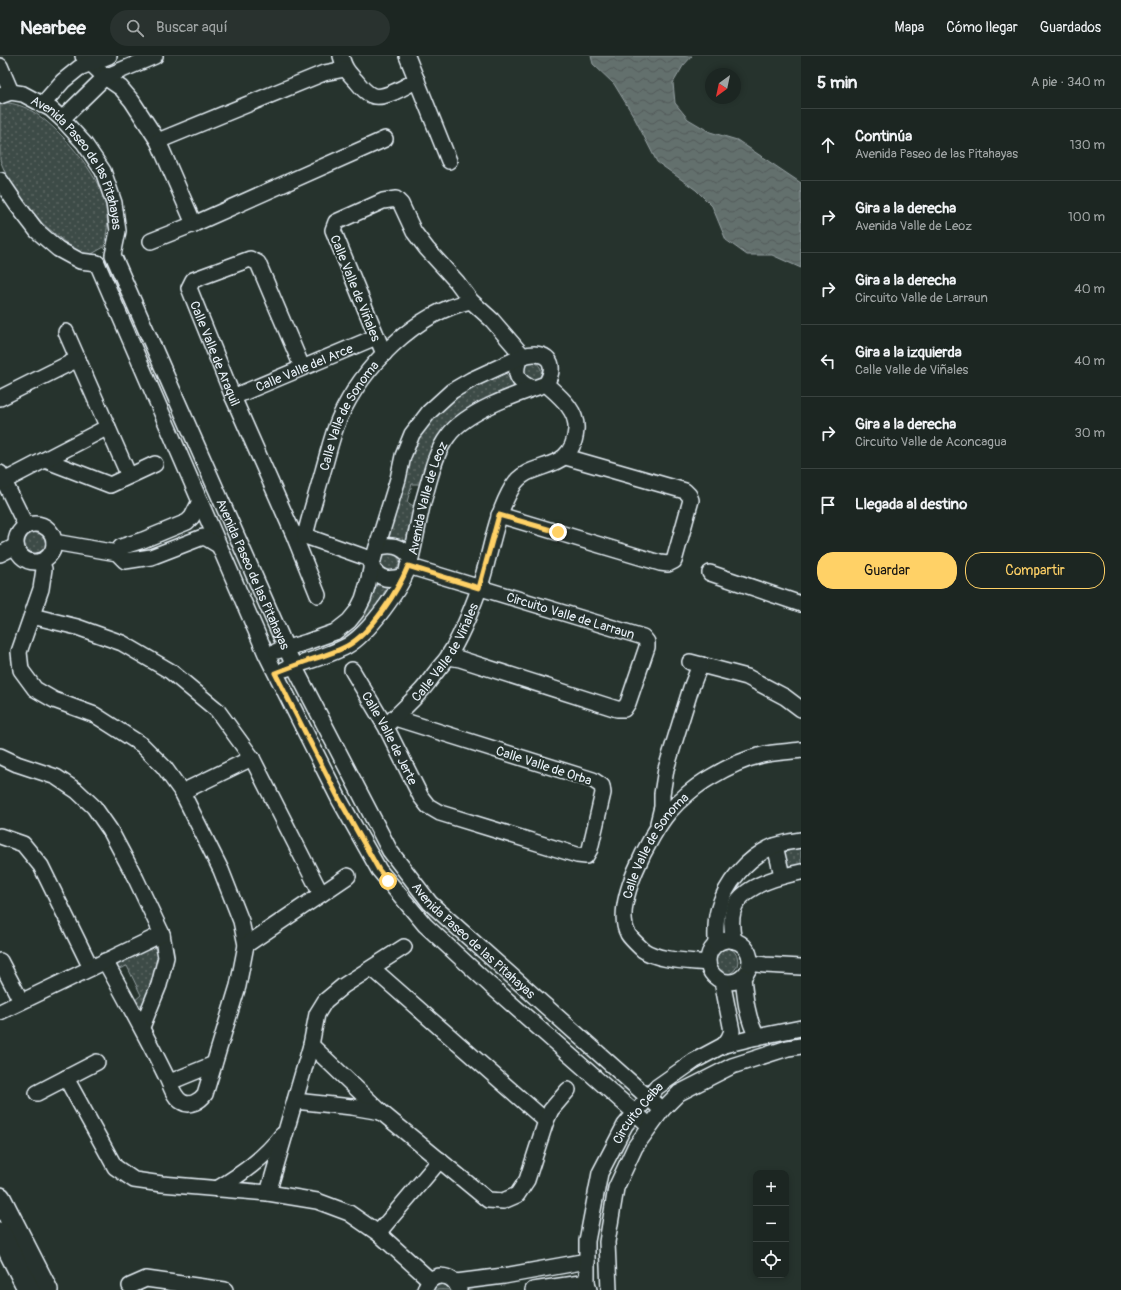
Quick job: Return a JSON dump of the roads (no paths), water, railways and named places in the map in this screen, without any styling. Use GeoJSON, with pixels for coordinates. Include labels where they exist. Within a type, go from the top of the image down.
{"type":"FeatureCollection","features":[{"type":"Feature","properties":{"kind":"highway"},"geometry":{"type":"LineString","coordinates":[[0,1198],[47,1290]]}},
{"type":"Feature","properties":{"kind":"highway"},"geometry":{"type":"LineString","coordinates":[[0,1233],[29,1290]]}},
{"type":"Feature","properties":{"kind":"street"},"geometry":{"type":"LineString","coordinates":[[42,105],[63,81],[87,60],[109,56]]}},
{"type":"Feature","properties":{"kind":"street"},"geometry":{"type":"LineString","coordinates":[[62,119],[105,77],[155,56]]}},
{"type":"Feature","properties":{"kind":"street"},"geometry":{"type":"LineString","coordinates":[[407,56],[449,161]]}},
{"type":"Feature","properties":{"kind":"street"},"geometry":{"type":"LineString","coordinates":[[87,60],[105,77],[121,88],[129,97],[158,141],[194,224]]}},
{"type":"Feature","properties":{"kind":"street"},"geometry":{"type":"LineString","coordinates":[[158,141],[324,73],[343,63],[365,91],[371,95],[379,97],[394,92],[417,80]]}},
{"type":"Feature","properties":{"kind":"street","name":"Avenida Paseo de las Pitahayas"},"geometry":{"type":"LineString","coordinates":[[0,66],[5,94],[23,94],[51,109],[84,143],[103,172],[114,203],[118,231],[113,255],[286,649],[390,851],[430,903],[502,969],[662,1110]]}},
{"type":"Feature","properties":{"kind":"street"},"geometry":{"type":"LineString","coordinates":[[151,241],[194,224],[385,140]]}},
{"type":"Feature","properties":{"kind":"street"},"geometry":{"type":"LineString","coordinates":[[0,180],[17,206],[33,226],[58,249],[80,261],[97,263],[113,255]]}},
{"type":"Feature","properties":{"kind":"street","name":"Calle Valle de Viñales"},"geometry":{"type":"LineString","coordinates":[[384,354],[333,230],[336,222],[383,201],[396,199],[401,204],[414,232],[471,301]]}},
{"type":"Feature","properties":{"kind":"street","name":"Calle Valle de Araquil"},"geometry":{"type":"LineString","coordinates":[[302,367],[258,263],[250,259],[193,280],[189,288],[233,397],[299,534],[318,595]]}},
{"type":"Feature","properties":{"kind":"street","name":"Avenida Paseo de las Pitahayas"},"geometry":{"type":"LineString","coordinates":[[97,263],[266,654],[339,799],[379,870],[425,925],[490,985],[650,1126]]}},
{"type":"Feature","properties":{"kind":"street"},"geometry":{"type":"LineString","coordinates":[[471,301],[492,320],[521,357]]}},
{"type":"Feature","properties":{"kind":"street","name":"Calle Valle de Sonoma"},"geometry":{"type":"LineString","coordinates":[[299,534],[309,518],[339,420],[349,399],[363,378],[378,359],[419,324],[454,306],[471,301]]}},
{"type":"Feature","properties":{"kind":"street"},"geometry":{"type":"LineString","coordinates":[[66,332],[129,476]]}},
{"type":"Feature","properties":{"kind":"street","name":"Calle Valle del Arce"},"geometry":{"type":"LineString","coordinates":[[233,397],[376,337]]}},
{"type":"Feature","properties":{"kind":"street"},"geometry":{"type":"LineString","coordinates":[[266,654],[286,649],[335,632],[349,621],[357,611],[365,593],[398,479],[403,456],[412,434],[430,412],[452,391],[471,380],[521,357],[537,353],[548,360],[551,365],[549,377],[539,386]]}},
{"type":"Feature","properties":{"kind":"street"},"geometry":{"type":"LineString","coordinates":[[499,515],[660,563],[668,564],[674,561],[691,500],[685,491],[566,456],[573,444],[577,428],[574,415],[567,404],[539,386],[525,385],[519,380],[516,373],[516,365],[521,357]]}},
{"type":"Feature","properties":{"kind":"street"},"geometry":{"type":"LineString","coordinates":[[0,398],[78,359]]}},
{"type":"Feature","properties":{"kind":"street","name":"Avenida Valle de Leoz"},"geometry":{"type":"LineString","coordinates":[[275,673],[340,649],[355,641],[366,631],[397,590],[408,566],[434,464],[448,436],[456,427],[484,409],[539,386]]}},
{"type":"Feature","properties":{"kind":"street"},"geometry":{"type":"LineString","coordinates":[[26,526],[2,477],[45,460],[108,427]]}},
{"type":"Feature","properties":{"kind":"street","name":"Calle Valle de Viñales"},"geometry":{"type":"LineString","coordinates":[[390,722],[422,690],[449,657],[460,636],[479,588],[499,515],[513,485],[519,477],[547,466],[566,456]]}},
{"type":"Feature","properties":{"kind":"street"},"geometry":{"type":"LineString","coordinates":[[45,460],[110,485],[155,464]]}},
{"type":"Feature","properties":{"kind":"street"},"geometry":{"type":"LineString","coordinates":[[117,553],[121,547],[143,540],[187,522],[192,517],[200,501]]}},
{"type":"Feature","properties":{"kind":"street"},"geometry":{"type":"LineString","coordinates":[[37,523],[49,530],[53,535],[54,542],[53,550],[48,557],[41,561],[33,562],[19,554],[16,546],[16,538],[19,532],[26,526],[37,523]]}},
{"type":"Feature","properties":{"kind":"street","name":"Circuito Valle de Larraun"},"geometry":{"type":"LineString","coordinates":[[299,534],[374,558]]}},
{"type":"Feature","properties":{"kind":"street"},"geometry":{"type":"LineString","coordinates":[[54,542],[117,553],[125,561],[151,557],[203,537],[218,545]]}},
{"type":"Feature","properties":{"kind":"street"},"geometry":{"type":"LineString","coordinates":[[143,540],[151,557]]}},
{"type":"Feature","properties":{"kind":"street","name":"Circuito Valle de Larraun"},"geometry":{"type":"LineString","coordinates":[[384,545],[392,545],[406,551],[408,566],[388,579],[380,577],[375,572],[374,558],[384,545]]}},
{"type":"Feature","properties":{"kind":"street"},"geometry":{"type":"LineString","coordinates":[[0,554],[16,546]]}},
{"type":"Feature","properties":{"kind":"street"},"geometry":{"type":"LineString","coordinates":[[41,561],[44,569],[41,589],[19,652],[21,670],[35,689],[54,700],[95,715],[142,745],[164,767],[182,792],[221,870],[241,921],[246,945],[238,986],[205,1094],[201,1100],[194,1103],[183,1103],[175,1097],[170,1082],[142,1027],[105,961]]}},
{"type":"Feature","properties":{"kind":"street","name":"Circuito Valle de Larraun"},"geometry":{"type":"LineString","coordinates":[[408,566],[643,637],[647,642],[647,648],[628,703],[624,709],[617,709],[460,659],[449,657]]}},
{"type":"Feature","properties":{"kind":"street"},"geometry":{"type":"LineString","coordinates":[[710,573],[801,604]]}},
{"type":"Feature","properties":{"kind":"street"},"geometry":{"type":"LineString","coordinates":[[32,616],[77,627],[122,643],[170,671],[217,710],[252,758],[321,894]]}},
{"type":"Feature","properties":{"kind":"street"},"geometry":{"type":"LineString","coordinates":[[335,632],[340,649]]}},
{"type":"Feature","properties":{"kind":"street"},"geometry":{"type":"LineString","coordinates":[[657,829],[662,807],[662,794],[666,769],[698,670],[696,664],[748,678],[785,697],[801,709]]}},
{"type":"Feature","properties":{"kind":"street","name":"Calle Valle de Jerte"},"geometry":{"type":"LineString","coordinates":[[352,670],[390,722],[421,797],[428,806]]}},
{"type":"Feature","properties":{"kind":"street","name":"Calle Valle de Orba"},"geometry":{"type":"LineString","coordinates":[[390,722],[593,780],[602,786],[603,793],[590,849],[586,856],[577,855],[440,813],[428,806]]}},
{"type":"Feature","properties":{"kind":"street","name":"Calle Valle de Sonoma"},"geometry":{"type":"LineString","coordinates":[[708,963],[657,957],[644,950],[628,934],[624,918],[625,900],[644,852],[669,812],[682,799],[711,777],[742,762],[762,755],[801,750]]}},
{"type":"Feature","properties":{"kind":"street"},"geometry":{"type":"LineString","coordinates":[[0,756],[17,764],[56,777],[77,791],[94,807],[110,830],[136,879],[162,934],[166,957],[159,985],[142,1027]]}},
{"type":"Feature","properties":{"kind":"street"},"geometry":{"type":"LineString","coordinates":[[182,792],[252,758]]}},
{"type":"Feature","properties":{"kind":"street"},"geometry":{"type":"LineString","coordinates":[[0,836],[23,844],[41,866],[91,968]]}},
{"type":"Feature","properties":{"kind":"street"},"geometry":{"type":"LineString","coordinates":[[716,944],[724,941],[734,941],[745,947],[749,954],[750,963],[748,970],[743,977],[730,982],[722,981],[712,974],[709,969],[709,955],[716,944],[715,927],[722,898],[739,871],[757,855],[775,846],[801,840]]}},
{"type":"Feature","properties":{"kind":"street"},"geometry":{"type":"LineString","coordinates":[[775,846],[782,875]]}},
{"type":"Feature","properties":{"kind":"street"},"geometry":{"type":"LineString","coordinates":[[734,941],[731,929],[732,915],[737,902],[745,893],[782,875],[801,872]]}},
{"type":"Feature","properties":{"kind":"street"},"geometry":{"type":"LineString","coordinates":[[246,945],[348,876]]}},
{"type":"Feature","properties":{"kind":"street"},"geometry":{"type":"LineString","coordinates":[[0,1012],[162,934]]}},
{"type":"Feature","properties":{"kind":"street"},"geometry":{"type":"LineString","coordinates":[[268,1193],[311,1045],[317,1014],[326,1001],[343,986],[404,948]]}},
{"type":"Feature","properties":{"kind":"street"},"geometry":{"type":"LineString","coordinates":[[0,960],[21,1001]]}},
{"type":"Feature","properties":{"kind":"street"},"geometry":{"type":"LineString","coordinates":[[750,963],[801,967]]}},
{"type":"Feature","properties":{"kind":"street"},"geometry":{"type":"LineString","coordinates":[[372,968],[546,1121]]}},
{"type":"Feature","properties":{"kind":"street"},"geometry":{"type":"LineString","coordinates":[[490,985],[502,969]]}},
{"type":"Feature","properties":{"kind":"street"},"geometry":{"type":"LineString","coordinates":[[743,977],[745,1001],[750,1024],[757,1037]]}},
{"type":"Feature","properties":{"kind":"street"},"geometry":{"type":"LineString","coordinates":[[722,981],[732,1031],[724,1045]]}},
{"type":"Feature","properties":{"kind":"street","name":"Circuito Ceiba"},"geometry":{"type":"LineString","coordinates":[[588,1286],[587,1241],[600,1172],[625,1125],[634,1113],[657,1087],[694,1061],[724,1045],[801,1028]]}},
{"type":"Feature","properties":{"kind":"street"},"geometry":{"type":"LineString","coordinates":[[311,1045],[380,1112],[488,1200],[503,1201],[517,1195],[527,1180],[551,1110],[568,1090]]}},
{"type":"Feature","properties":{"kind":"street","name":"Circuito Ceiba"},"geometry":{"type":"LineString","coordinates":[[609,1290],[607,1242],[616,1188],[635,1147],[662,1110],[679,1093],[732,1066],[788,1048],[801,1046]]}},
{"type":"Feature","properties":{"kind":"street"},"geometry":{"type":"LineString","coordinates":[[37,1093],[97,1062]]}},
{"type":"Feature","properties":{"kind":"street"},"geometry":{"type":"LineString","coordinates":[[170,1082],[214,1064]]}},
{"type":"Feature","properties":{"kind":"street"},"geometry":{"type":"LineString","coordinates":[[66,1078],[115,1166],[134,1180],[162,1184],[268,1193],[317,1201],[349,1213],[378,1233],[428,1285],[437,1276],[450,1278],[457,1286],[505,1283],[587,1261]]}},
{"type":"Feature","properties":{"kind":"street"},"geometry":{"type":"LineString","coordinates":[[295,1101],[352,1107],[380,1112]]}},
{"type":"Feature","properties":{"kind":"street"},"geometry":{"type":"LineString","coordinates":[[216,1189],[241,1174],[271,1149],[286,1129]]}},
{"type":"Feature","properties":{"kind":"street"},"geometry":{"type":"LineString","coordinates":[[378,1233],[440,1160]]}},
{"type":"Feature","properties":{"kind":"street"},"geometry":{"type":"LineString","coordinates":[[130,1286],[146,1279],[176,1286],[225,1290]]}},
{"type":"Feature","properties":{"kind":"street"},"geometry":{"type":"LineString","coordinates":[[533,1290],[588,1286]]}},
{"type":"Feature","properties":{"kind":"water"},"geometry":{"type":"Polygon","coordinates":[[[591,56],[692,56],[683,66],[673,83],[675,103],[688,119],[710,132],[737,140],[801,183],[801,268],[772,255],[747,255],[726,240],[712,206],[696,190],[657,162],[633,115],[614,84],[593,64],[591,56]]]}}]}
